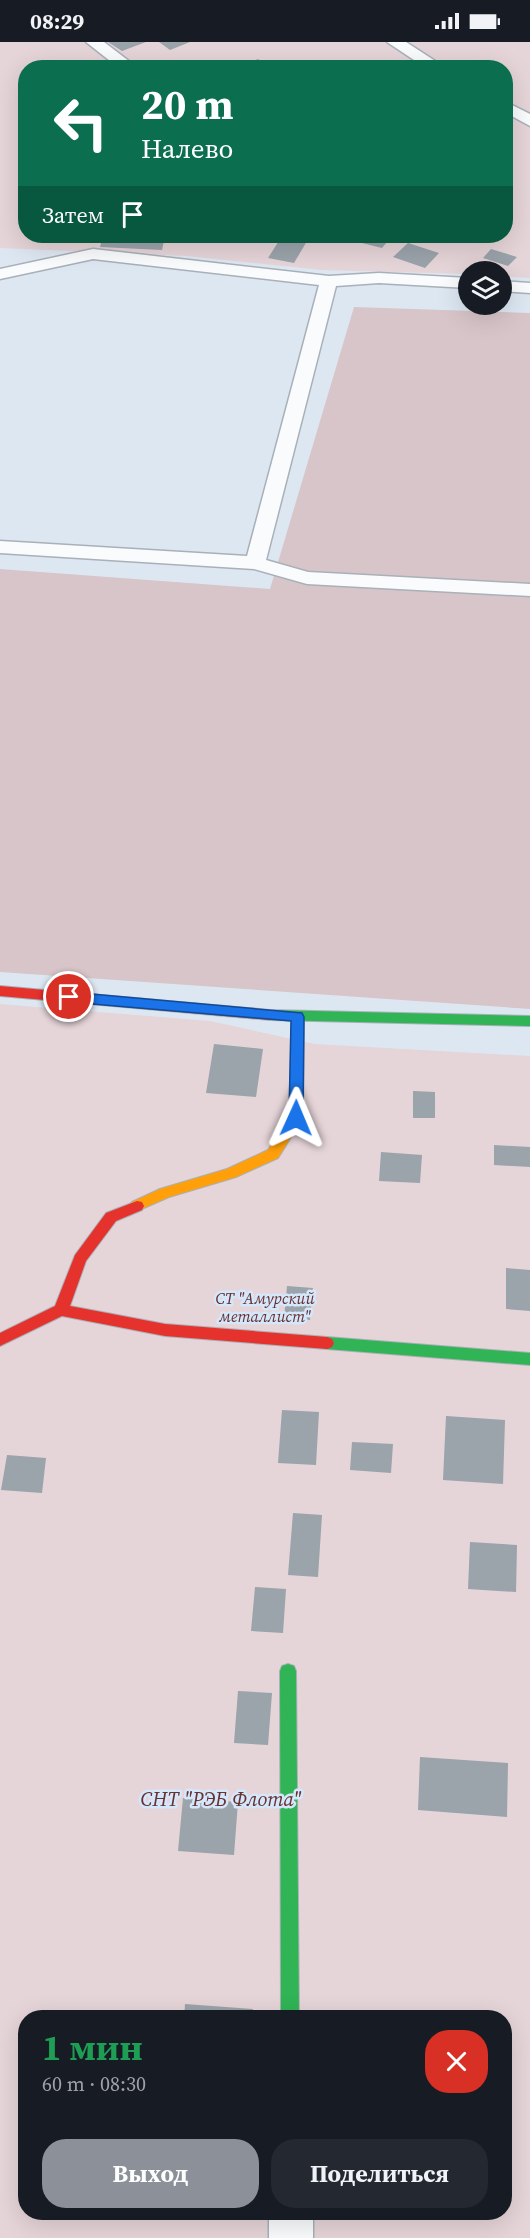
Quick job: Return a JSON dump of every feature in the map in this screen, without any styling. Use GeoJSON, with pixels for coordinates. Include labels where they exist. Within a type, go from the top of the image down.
{"type":"FeatureCollection","features":[{"type":"Feature","properties":{"kind":"street"},"geometry":{"type":"LineString","coordinates":[[0,991],[298,1017],[530,1021]]}},
{"type":"Feature","properties":{"kind":"street"},"geometry":{"type":"LineString","coordinates":[[61,1310],[80,1259],[111,1217],[165,1193],[231,1173],[273,1154],[296,1118],[298,1017]]}},
{"type":"Feature","properties":{"kind":"street"},"geometry":{"type":"LineString","coordinates":[[0,1340],[61,1310],[165,1330],[530,1359]]}},
{"type":"Feature","properties":{"kind":"street"},"geometry":{"type":"LineString","coordinates":[[288,1671],[290,2010]]}},
{"type":"Feature","properties":{"kind":"street"},"geometry":{"type":"LineString","coordinates":[[291,2220],[291,2238]]}},
{"type":"Feature","properties":{"kind":"lane"},"geometry":{"type":"LineString","coordinates":[[93,42],[119,60]]}},
{"type":"Feature","properties":{"kind":"lane"},"geometry":{"type":"LineString","coordinates":[[395,42],[425,60]]}},
{"type":"Feature","properties":{"kind":"lane"},"geometry":{"type":"LineString","coordinates":[[513,113],[530,121]]}},
{"type":"Feature","properties":{"kind":"lane"},"geometry":{"type":"LineString","coordinates":[[0,274],[93,254],[329,281],[379,278],[458,282]]}},
{"type":"Feature","properties":{"kind":"lane"},"geometry":{"type":"LineString","coordinates":[[255,563],[329,281]]}},
{"type":"Feature","properties":{"kind":"lane"},"geometry":{"type":"LineString","coordinates":[[512,287],[530,288]]}},
{"type":"Feature","properties":{"kind":"lane"},"geometry":{"type":"LineString","coordinates":[[0,547],[255,563],[307,578],[530,590]]}},
{"type":"Feature","properties":{"kind":"green space"},"geometry":{"type":"Polygon","coordinates":[[[0,42],[530,42],[530,278],[512,277],[512,261],[458,261],[458,274],[322,270],[186,256],[0,248],[0,42]]]}},
{"type":"Feature","properties":{"kind":"green space"},"geometry":{"type":"Polygon","coordinates":[[[0,1004],[210,1021],[315,1044],[530,1056],[530,2238],[0,2238],[0,1004]]]}},
{"type":"Feature","properties":{"kind":"shaded area"},"geometry":{"type":"Polygon","coordinates":[[[354,307],[458,311],[458,315],[530,313],[530,1009],[0,972],[0,569],[270,589],[354,307]]]}},
{"type":"Feature","properties":{"kind":"building"},"geometry":{"type":"Polygon","coordinates":[[[108,42],[146,42],[122,51],[108,42]]]}},
{"type":"Feature","properties":{"kind":"building"},"geometry":{"type":"Polygon","coordinates":[[[159,42],[190,42],[170,50],[159,42]]]}},
{"type":"Feature","properties":{"kind":"building"},"geometry":{"type":"Polygon","coordinates":[[[101,243],[164,243],[162,250],[100,247],[101,243]]]}},
{"type":"Feature","properties":{"kind":"building"},"geometry":{"type":"Polygon","coordinates":[[[278,243],[306,243],[294,263],[268,258],[278,243]]]}},
{"type":"Feature","properties":{"kind":"building"},"geometry":{"type":"Polygon","coordinates":[[[362,243],[386,243],[382,248],[362,243]]]}},
{"type":"Feature","properties":{"kind":"building"},"geometry":{"type":"Polygon","coordinates":[[[408,243],[439,253],[425,268],[393,257],[408,243]]]}},
{"type":"Feature","properties":{"kind":"building"},"geometry":{"type":"Polygon","coordinates":[[[491,249],[517,257],[512,262],[483,258],[491,249]]]}},
{"type":"Feature","properties":{"kind":"building"},"geometry":{"type":"Polygon","coordinates":[[[214,1044],[263,1049],[256,1097],[206,1093],[214,1044]]]}},
{"type":"Feature","properties":{"kind":"building"},"geometry":{"type":"Polygon","coordinates":[[[413,1091],[435,1092],[435,1118],[413,1118],[413,1091]]]}},
{"type":"Feature","properties":{"kind":"building"},"geometry":{"type":"Polygon","coordinates":[[[494,1145],[530,1147],[530,1167],[494,1165],[494,1145]]]}},
{"type":"Feature","properties":{"kind":"building"},"geometry":{"type":"Polygon","coordinates":[[[381,1152],[422,1155],[420,1183],[379,1181],[381,1152]]]}},
{"type":"Feature","properties":{"kind":"building"},"geometry":{"type":"Polygon","coordinates":[[[506,1268],[530,1270],[530,1311],[506,1309],[506,1268]]]}},
{"type":"Feature","properties":{"kind":"building"},"geometry":{"type":"Polygon","coordinates":[[[287,1286],[313,1288],[310,1320],[284,1318],[287,1286]]]}},
{"type":"Feature","properties":{"kind":"building"},"geometry":{"type":"Polygon","coordinates":[[[282,1410],[319,1412],[316,1465],[278,1463],[282,1410]]]}},
{"type":"Feature","properties":{"kind":"building"},"geometry":{"type":"Polygon","coordinates":[[[446,1416],[505,1420],[503,1484],[443,1480],[446,1416]]]}},
{"type":"Feature","properties":{"kind":"building"},"geometry":{"type":"Polygon","coordinates":[[[352,1442],[393,1444],[391,1473],[350,1470],[352,1442]]]}},
{"type":"Feature","properties":{"kind":"building"},"geometry":{"type":"Polygon","coordinates":[[[7,1455],[46,1458],[42,1493],[1,1490],[7,1455]]]}},
{"type":"Feature","properties":{"kind":"building"},"geometry":{"type":"Polygon","coordinates":[[[293,1513],[322,1515],[318,1577],[288,1575],[293,1513]]]}},
{"type":"Feature","properties":{"kind":"building"},"geometry":{"type":"Polygon","coordinates":[[[470,1542],[517,1545],[516,1592],[468,1589],[470,1542]]]}},
{"type":"Feature","properties":{"kind":"building"},"geometry":{"type":"Polygon","coordinates":[[[255,1587],[286,1589],[283,1633],[251,1631],[255,1587]]]}},
{"type":"Feature","properties":{"kind":"building"},"geometry":{"type":"Polygon","coordinates":[[[238,1691],[272,1693],[268,1745],[234,1743],[238,1691]]]}},
{"type":"Feature","properties":{"kind":"building"},"geometry":{"type":"Polygon","coordinates":[[[420,1757],[508,1763],[507,1817],[418,1810],[420,1757]]]}},
{"type":"Feature","properties":{"kind":"building"},"geometry":{"type":"Polygon","coordinates":[[[183,1798],[238,1802],[234,1855],[178,1851],[183,1798]]]}},
{"type":"Feature","properties":{"kind":"building"},"geometry":{"type":"Polygon","coordinates":[[[185,2004],[253,2009],[253,2010],[185,2010],[185,2004]]]}},
{"type":"Feature","properties":{"kind":"traffic: fast"},"geometry":{"type":"LineString","coordinates":[[270,1015],[530,1021]]}},
{"type":"Feature","properties":{"kind":"traffic: fast"},"geometry":{"type":"LineString","coordinates":[[327,1343],[530,1359]]}},
{"type":"Feature","properties":{"kind":"traffic: fast"},"geometry":{"type":"LineString","coordinates":[[288,1671],[290,2010]]}},
{"type":"Feature","properties":{"kind":"traffic: slow"},"geometry":{"type":"LineString","coordinates":[[137,1206],[165,1193],[231,1173],[273,1154],[296,1118],[298,1017]]}},
{"type":"Feature","properties":{"kind":"traffic: jam"},"geometry":{"type":"LineString","coordinates":[[0,991],[270,1015]]}},
{"type":"Feature","properties":{"kind":"traffic: jam"},"geometry":{"type":"LineString","coordinates":[[0,1340],[61,1310],[80,1259],[111,1217],[137,1206]]}},
{"type":"Feature","properties":{"kind":"traffic: jam"},"geometry":{"type":"LineString","coordinates":[[61,1310],[165,1330],[327,1343]]}},
{"type":"Feature","properties":{"kind":"route"},"geometry":{"type":"LineString","coordinates":[[69,997],[298,1017],[296,1118]]}},
{"type":"Feature","properties":{"kind":"park label","name":"СТ \"Амурский металлист\""},"geometry":{"type":"Point","coordinates":[265,1307]}},
{"type":"Feature","properties":{"kind":"park label","name":"СНТ \"РЭБ Флота\""},"geometry":{"type":"Point","coordinates":[221,1799]}}]}
